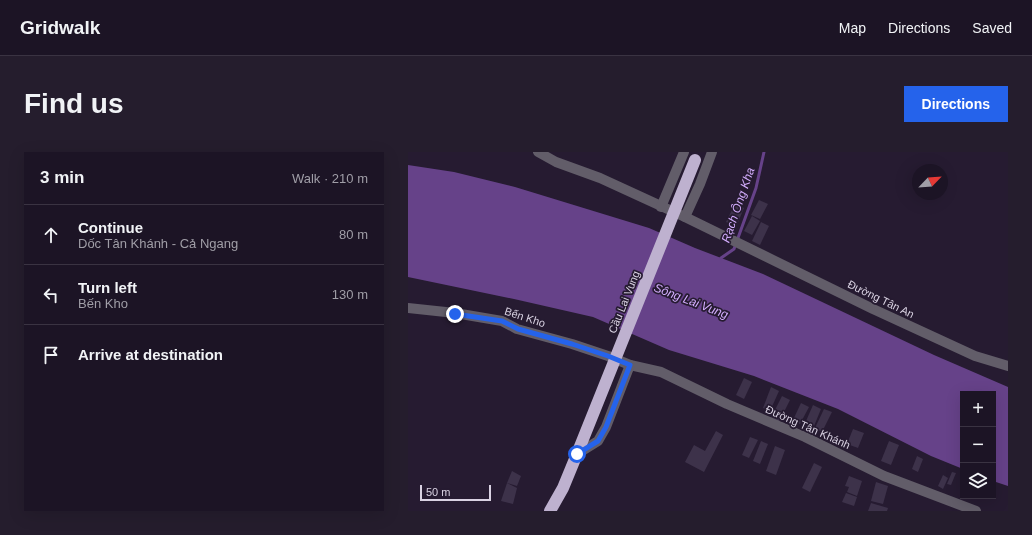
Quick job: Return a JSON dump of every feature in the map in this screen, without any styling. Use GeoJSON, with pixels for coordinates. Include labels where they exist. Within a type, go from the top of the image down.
{"type":"FeatureCollection","features":[{"type":"Feature","properties":{"kind":"highway","name":"Cầu Lai Vung"},"geometry":{"type":"LineString","coordinates":[[550,511],[563,488],[697,156]]}},
{"type":"Feature","properties":{"kind":"street"},"geometry":{"type":"LineString","coordinates":[[538,152],[556,162],[600,178],[685,217],[712,152]]}},
{"type":"Feature","properties":{"kind":"street"},"geometry":{"type":"LineString","coordinates":[[662,207],[684,152]]}},
{"type":"Feature","properties":{"kind":"street","name":"Đường Tân An"},"geometry":{"type":"LineString","coordinates":[[685,217],[873,309],[975,356],[1008,366]]}},
{"type":"Feature","properties":{"kind":"street","name":"Bến Kho"},"geometry":{"type":"LineString","coordinates":[[408,308],[502,321],[518,329],[572,344],[630,365]]}},
{"type":"Feature","properties":{"kind":"street"},"geometry":{"type":"LineString","coordinates":[[577,454],[598,441],[606,427],[630,365]]}},
{"type":"Feature","properties":{"kind":"street","name":"Đường Tân Khánh"},"geometry":{"type":"LineString","coordinates":[[630,365],[661,372],[727,404],[805,437],[884,476],[976,511]]}},
{"type":"Feature","properties":{"kind":"water","name":"Sông Lai Vung"},"geometry":{"type":"Polygon","coordinates":[[[408,165],[454,172],[515,187],[649,228],[695,248],[763,274],[934,355],[1008,387],[1008,486],[996,482],[996,391],[960,391],[960,468],[931,456],[838,409],[754,376],[669,350],[593,317],[408,277],[408,165]]]}},
{"type":"Feature","properties":{"kind":"building"},"geometry":{"type":"Polygon","coordinates":[[[759,200],[768,204],[760,219],[751,215],[759,200]]]}},
{"type":"Feature","properties":{"kind":"building"},"geometry":{"type":"Polygon","coordinates":[[[735,204],[744,208],[736,227],[726,222],[735,204]]]}},
{"type":"Feature","properties":{"kind":"building"},"geometry":{"type":"Polygon","coordinates":[[[752,216],[760,221],[752,235],[744,231],[752,216]]]}},
{"type":"Feature","properties":{"kind":"building"},"geometry":{"type":"Polygon","coordinates":[[[761,222],[769,226],[760,245],[752,241],[761,222]]]}},
{"type":"Feature","properties":{"kind":"building"},"geometry":{"type":"Polygon","coordinates":[[[744,378],[752,382],[744,399],[736,395],[744,378]]]}},
{"type":"Feature","properties":{"kind":"building"},"geometry":{"type":"Polygon","coordinates":[[[771,387],[779,391],[770,411],[763,408],[771,387]]]}},
{"type":"Feature","properties":{"kind":"building"},"geometry":{"type":"Polygon","coordinates":[[[782,396],[790,400],[779,422],[771,418],[782,396]]]}},
{"type":"Feature","properties":{"kind":"building"},"geometry":{"type":"Polygon","coordinates":[[[801,403],[809,407],[800,424],[793,420],[801,403]]]}},
{"type":"Feature","properties":{"kind":"building"},"geometry":{"type":"Polygon","coordinates":[[[813,405],[821,409],[812,431],[803,428],[813,405]]]}},
{"type":"Feature","properties":{"kind":"building"},"geometry":{"type":"Polygon","coordinates":[[[824,409],[832,412],[822,432],[815,428],[824,409]]]}},
{"type":"Feature","properties":{"kind":"building"},"geometry":{"type":"Polygon","coordinates":[[[853,429],[864,433],[858,448],[847,444],[853,429]]]}},
{"type":"Feature","properties":{"kind":"building"},"geometry":{"type":"Polygon","coordinates":[[[716,431],[723,435],[704,472],[685,462],[694,445],[705,451],[716,431]]]}},
{"type":"Feature","properties":{"kind":"building"},"geometry":{"type":"Polygon","coordinates":[[[750,437],[758,440],[749,458],[742,455],[750,437]]]}},
{"type":"Feature","properties":{"kind":"building"},"geometry":{"type":"Polygon","coordinates":[[[761,441],[768,444],[760,464],[753,461],[761,441]]]}},
{"type":"Feature","properties":{"kind":"building"},"geometry":{"type":"Polygon","coordinates":[[[889,441],[899,445],[891,465],[881,461],[889,441]]]}},
{"type":"Feature","properties":{"kind":"building"},"geometry":{"type":"Polygon","coordinates":[[[775,446],[785,450],[776,475],[766,471],[775,446]]]}},
{"type":"Feature","properties":{"kind":"building"},"geometry":{"type":"Polygon","coordinates":[[[917,456],[923,459],[918,472],[912,469],[917,456]]]}},
{"type":"Feature","properties":{"kind":"building"},"geometry":{"type":"Polygon","coordinates":[[[814,463],[822,467],[810,492],[802,488],[814,463]]]}},
{"type":"Feature","properties":{"kind":"building"},"geometry":{"type":"Polygon","coordinates":[[[512,471],[521,476],[517,486],[507,483],[512,471]]]}},
{"type":"Feature","properties":{"kind":"building"},"geometry":{"type":"Polygon","coordinates":[[[952,472],[956,473],[951,485],[947,484],[952,472]]]}},
{"type":"Feature","properties":{"kind":"building"},"geometry":{"type":"Polygon","coordinates":[[[943,475],[948,478],[943,489],[938,486],[943,475]]]}},
{"type":"Feature","properties":{"kind":"building"},"geometry":{"type":"Polygon","coordinates":[[[849,476],[862,481],[857,496],[847,492],[849,487],[845,486],[849,476]]]}},
{"type":"Feature","properties":{"kind":"building"},"geometry":{"type":"Polygon","coordinates":[[[876,482],[888,486],[883,504],[871,501],[876,482]]]}},
{"type":"Feature","properties":{"kind":"building"},"geometry":{"type":"Polygon","coordinates":[[[507,483],[517,488],[513,504],[501,501],[507,483]]]}},
{"type":"Feature","properties":{"kind":"building"},"geometry":{"type":"Polygon","coordinates":[[[846,493],[857,497],[854,506],[842,502],[846,493]]]}},
{"type":"Feature","properties":{"kind":"building"},"geometry":{"type":"Polygon","coordinates":[[[871,503],[888,508],[887,511],[868,511],[871,503]]]}},
{"type":"Feature","properties":{"kind":"waterway","name":"Rạch Ông Kha"},"geometry":{"type":"LineString","coordinates":[[721,258],[734,249],[756,188],[764,152]]}},
{"type":"Feature","properties":{"kind":"route"},"geometry":{"type":"LineString","coordinates":[[455,314],[502,321],[518,329],[572,344],[630,365],[606,427],[598,441],[577,454]]}}]}
